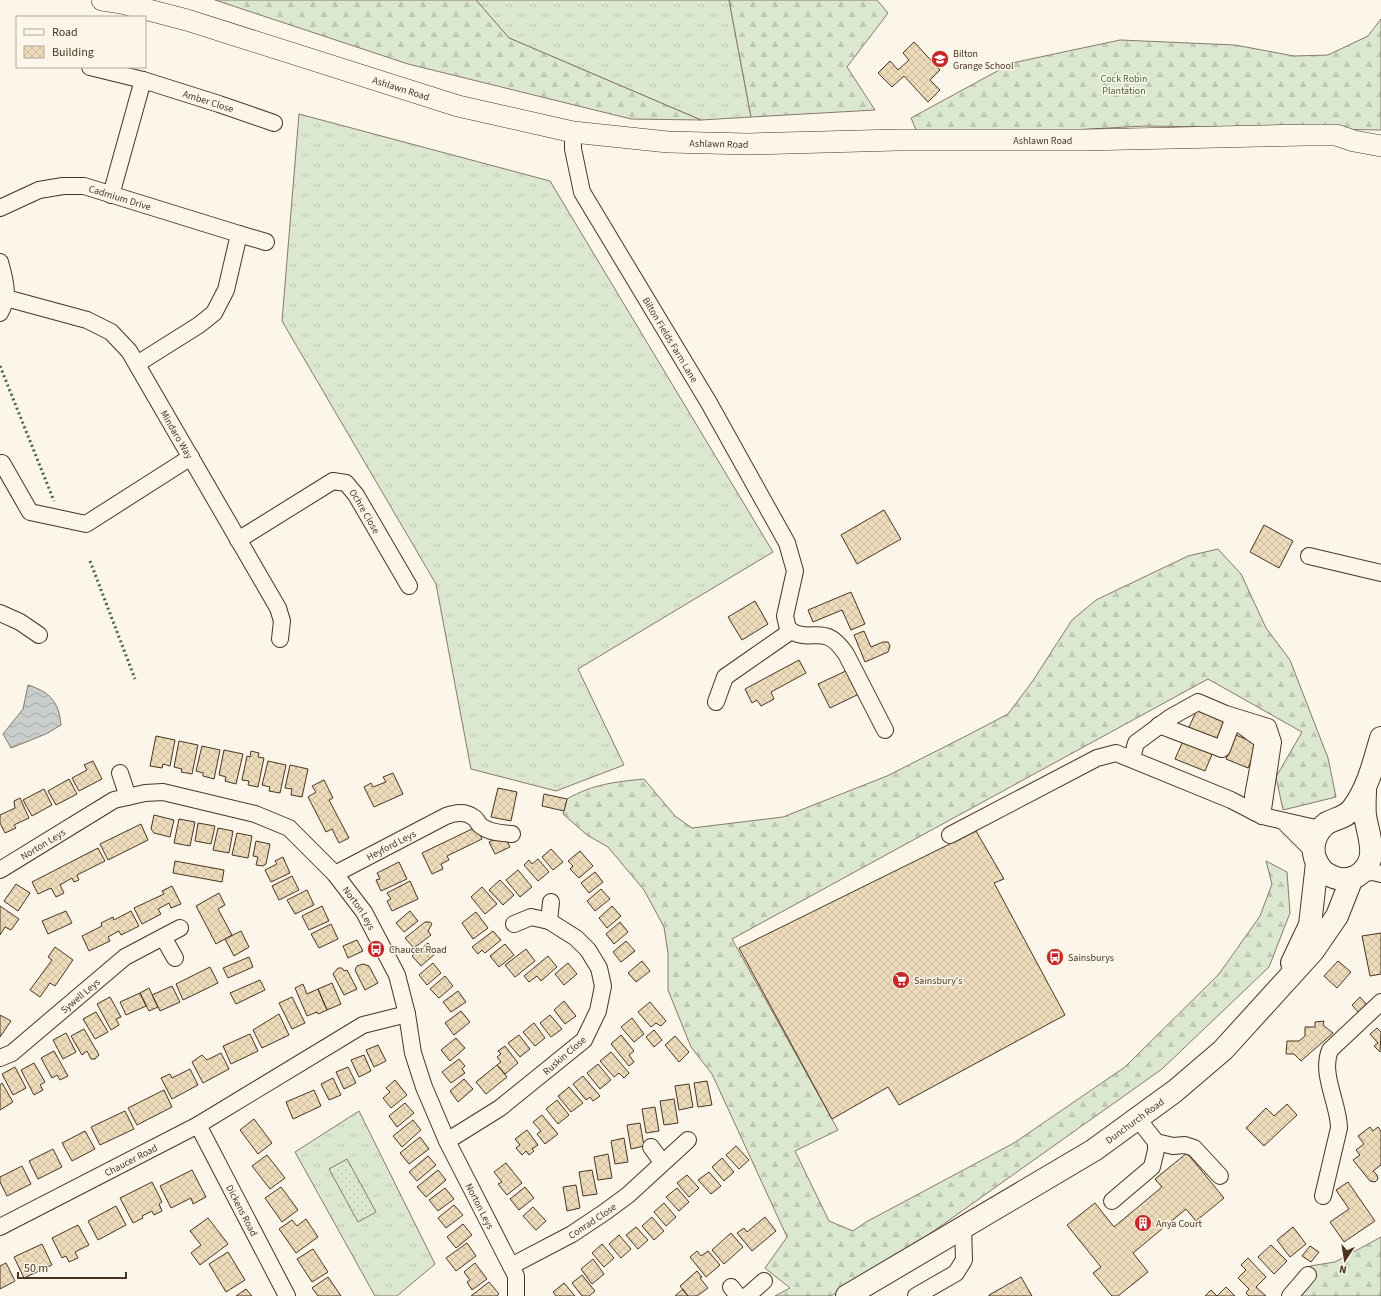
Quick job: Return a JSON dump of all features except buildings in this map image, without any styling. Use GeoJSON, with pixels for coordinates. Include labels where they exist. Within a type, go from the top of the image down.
{"type":"FeatureCollection","features":[{"type":"Feature","properties":{"kind":"highway"},"geometry":{"type":"LineString","coordinates":[[1341,819],[1352,810],[1365,790],[1381,738]]}},
{"type":"Feature","properties":{"kind":"highway"},"geometry":{"type":"LineString","coordinates":[[1315,858],[1323,871],[1331,876],[1341,879],[1370,869],[1373,839],[1368,830],[1365,814],[1365,790]]}},
{"type":"Feature","properties":{"kind":"highway"},"geometry":{"type":"LineString","coordinates":[[1320,830],[1328,822],[1341,819],[1352,819],[1368,830]]}},
{"type":"Feature","properties":{"kind":"highway","name":"Dunchurch Road"},"geometry":{"type":"LineString","coordinates":[[1282,984],[1310,925],[1315,839],[1320,830]]}},
{"type":"Feature","properties":{"kind":"highway","name":"Dunchurch Road"},"geometry":{"type":"LineString","coordinates":[[847,1296],[962,1226],[1094,1150],[1175,1091],[1223,1050],[1313,951],[1370,869]]}},
{"type":"Feature","properties":{"kind":"main road","name":"Ashlawn Road"},"geometry":{"type":"LineString","coordinates":[[102,0],[123,2],[194,23],[458,106],[573,132],[668,142],[748,144],[897,140],[1085,140],[1308,134],[1336,135],[1354,141],[1381,146]]}},
{"type":"Feature","properties":{"kind":"main road","name":"Ashlawn Road"},"geometry":{"type":"LineString","coordinates":[[1354,141],[1381,157]]}},
{"type":"Feature","properties":{"kind":"street","name":"Amber Close"},"geometry":{"type":"LineString","coordinates":[[94,68],[142,80],[274,123]]}},
{"type":"Feature","properties":{"kind":"street"},"geometry":{"type":"LineString","coordinates":[[111,195],[142,80]]}},
{"type":"Feature","properties":{"kind":"street","name":"Bilton Fields Farm Lane"},"geometry":{"type":"LineString","coordinates":[[573,132],[573,149],[582,192],[709,403],[787,543],[795,571],[785,616],[788,629],[791,631]]}},
{"type":"Feature","properties":{"kind":"street","name":"Cadmium Drive"},"geometry":{"type":"LineString","coordinates":[[0,208],[39,190],[63,186],[84,186],[266,242]]}},
{"type":"Feature","properties":{"kind":"street"},"geometry":{"type":"LineString","coordinates":[[137,364],[199,325],[214,313],[226,290],[239,234]]}},
{"type":"Feature","properties":{"kind":"street"},"geometry":{"type":"LineString","coordinates":[[0,262],[6,286],[6,298],[0,313]]}},
{"type":"Feature","properties":{"kind":"street","name":"Mindaro Way"},"geometry":{"type":"LineString","coordinates":[[6,298],[87,320],[111,332],[129,351],[278,608],[282,621],[280,639]]}},
{"type":"Feature","properties":{"kind":"street"},"geometry":{"type":"LineString","coordinates":[[0,464],[2,463],[30,512],[86,524],[191,457]]}},
{"type":"Feature","properties":{"kind":"street","name":"Ochre Close"},"geometry":{"type":"LineString","coordinates":[[238,540],[333,481],[346,483],[356,495],[409,586]]}},
{"type":"Feature","properties":{"kind":"street"},"geometry":{"type":"LineString","coordinates":[[1309,556],[1381,573]]}},
{"type":"Feature","properties":{"kind":"street"},"geometry":{"type":"LineString","coordinates":[[0,613],[20,622],[39,635]]}},
{"type":"Feature","properties":{"kind":"street"},"geometry":{"type":"LineString","coordinates":[[716,702],[725,677],[791,631],[796,634],[826,635],[839,642],[885,730]]}},
{"type":"Feature","properties":{"kind":"street"},"geometry":{"type":"LineString","coordinates":[[1132,758],[1136,743],[1159,726],[1198,702],[1230,717],[1268,727],[1273,742],[1258,814]]}},
{"type":"Feature","properties":{"kind":"street"},"geometry":{"type":"LineString","coordinates":[[1159,726],[1222,749],[1230,717]]}},
{"type":"Feature","properties":{"kind":"street"},"geometry":{"type":"LineString","coordinates":[[950,835],[1097,758],[1116,753],[1132,758],[1231,800],[1258,814],[1284,822],[1320,830]]}},
{"type":"Feature","properties":{"kind":"street"},"geometry":{"type":"LineString","coordinates":[[120,773],[128,797]]}},
{"type":"Feature","properties":{"kind":"street","name":"Norton Leys"},"geometry":{"type":"LineString","coordinates":[[0,870],[114,800],[145,793],[163,792],[255,814],[289,828],[335,874],[364,912],[397,975],[407,1014],[413,1053],[424,1087],[447,1142],[516,1276],[516,1296]]}},
{"type":"Feature","properties":{"kind":"street","name":"Heyford Leys"},"geometry":{"type":"LineString","coordinates":[[335,874],[446,816],[465,813],[473,817],[481,826],[492,832],[512,834]]}},
{"type":"Feature","properties":{"kind":"street"},"geometry":{"type":"LineString","coordinates":[[1284,822],[1315,858]]}},
{"type":"Feature","properties":{"kind":"street"},"geometry":{"type":"LineString","coordinates":[[549,921],[551,902]]}},
{"type":"Feature","properties":{"kind":"street","name":"Ruskin Close"},"geometry":{"type":"LineString","coordinates":[[447,1142],[500,1108],[584,1040],[598,1011],[603,986],[599,968],[588,950],[576,938],[549,921],[531,917],[514,924]]}},
{"type":"Feature","properties":{"kind":"street","name":"Sywell Leys"},"geometry":{"type":"LineString","coordinates":[[0,1058],[12,1053],[125,957],[180,928]]}},
{"type":"Feature","properties":{"kind":"street"},"geometry":{"type":"LineString","coordinates":[[163,937],[175,958]]}},
{"type":"Feature","properties":{"kind":"street"},"geometry":{"type":"LineString","coordinates":[[1323,1196],[1339,1128],[1339,1121],[1330,1084],[1328,1055],[1330,1050],[1381,1002]]}},
{"type":"Feature","properties":{"kind":"street","name":"Chaucer Road"},"geometry":{"type":"LineString","coordinates":[[0,1227],[198,1125],[363,1025],[407,1014]]}},
{"type":"Feature","properties":{"kind":"street"},"geometry":{"type":"LineString","coordinates":[[1112,1201],[1152,1167],[1156,1150],[1156,1142],[1138,1119]]}},
{"type":"Feature","properties":{"kind":"street","name":"Dickens Road"},"geometry":{"type":"LineString","coordinates":[[198,1125],[286,1296]]}},
{"type":"Feature","properties":{"kind":"street","name":"Conrad Close"},"geometry":{"type":"LineString","coordinates":[[511,1266],[572,1234],[606,1212],[628,1195],[662,1162],[688,1140]]}},
{"type":"Feature","properties":{"kind":"street"},"geometry":{"type":"LineString","coordinates":[[1156,1142],[1173,1146],[1185,1145],[1194,1148],[1220,1176]]}},
{"type":"Feature","properties":{"kind":"street"},"geometry":{"type":"LineString","coordinates":[[651,1147],[662,1162]]}},
{"type":"Feature","properties":{"kind":"street"},"geometry":{"type":"LineString","coordinates":[[916,1296],[956,1273],[964,1260],[962,1226]]}},
{"type":"Feature","properties":{"kind":"street"},"geometry":{"type":"LineString","coordinates":[[1290,1296],[1308,1275]]}},
{"type":"Feature","properties":{"kind":"street"},"geometry":{"type":"LineString","coordinates":[[747,1296],[764,1281]]}},
{"type":"Feature","properties":{"kind":"green space"},"geometry":{"type":"Polygon","coordinates":[[[215,0],[476,0],[509,38],[701,120],[631,119],[408,64],[215,0]]]}},
{"type":"Feature","properties":{"kind":"green space"},"geometry":{"type":"Polygon","coordinates":[[[476,0],[729,0],[751,117],[701,120],[509,38],[476,0]]]}},
{"type":"Feature","properties":{"kind":"green space"},"geometry":{"type":"Polygon","coordinates":[[[729,0],[877,0],[888,13],[847,67],[875,110],[751,117],[729,0]]]}},
{"type":"Feature","properties":{"kind":"green space","name":"Cock Robin Plantation"},"geometry":{"type":"Polygon","coordinates":[[[1381,19],[1381,130],[1145,126],[1016,133],[917,132],[911,118],[1012,63],[1120,40],[1235,45],[1294,56],[1328,55],[1368,36],[1381,19]]]}},
{"type":"Feature","properties":{"kind":"green space"},"geometry":{"type":"Polygon","coordinates":[[[299,114],[550,181],[773,552],[578,669],[624,765],[556,791],[471,769],[436,584],[282,321],[299,114]]]}},
{"type":"Feature","properties":{"kind":"green space"},"geometry":{"type":"Polygon","coordinates":[[[1218,549],[1241,574],[1266,628],[1290,660],[1328,758],[1336,797],[1283,810],[1276,777],[1302,732],[1208,679],[732,939],[838,1130],[795,1151],[829,1221],[853,1231],[866,1222],[1014,1143],[1125,1067],[1219,974],[1260,916],[1272,884],[1266,861],[1287,872],[1290,913],[1269,967],[1162,1069],[900,1255],[831,1296],[775,1296],[790,1288],[765,1268],[787,1237],[712,1074],[691,1047],[668,990],[668,953],[664,927],[644,890],[608,847],[587,835],[563,814],[567,799],[595,787],[644,779],[675,816],[692,828],[783,817],[887,776],[1008,714],[1032,682],[1072,620],[1096,600],[1188,556],[1218,549]]]}},
{"type":"Feature","properties":{"kind":"green space"},"geometry":{"type":"Polygon","coordinates":[[[359,1111],[435,1264],[397,1296],[375,1296],[295,1152],[359,1111]]]}},
{"type":"Feature","properties":{"kind":"green space"},"geometry":{"type":"Polygon","coordinates":[[[347,1159],[376,1212],[358,1222],[329,1169],[347,1159]]]}},
{"type":"Feature","properties":{"kind":"green space"},"geometry":{"type":"Polygon","coordinates":[[[1381,1237],[1381,1296],[1288,1296],[1310,1266],[1335,1262],[1381,1237]]]}},
{"type":"Feature","properties":{"kind":"water"},"geometry":{"type":"Polygon","coordinates":[[[28,685],[42,691],[52,699],[58,710],[61,725],[46,734],[11,748],[3,734],[23,709],[28,685]]]}},
{"type":"Feature","properties":{"kind":"hedge"},"geometry":{"type":"LineString","coordinates":[[0,366],[54,501]]}},
{"type":"Feature","properties":{"kind":"hedge"},"geometry":{"type":"LineString","coordinates":[[90,561],[135,679]]}},
{"type":"Feature","properties":{"kind":"place","name":"Bilton Grange School"},"geometry":{"type":"Point","coordinates":[940,59]}},
{"type":"Feature","properties":{"kind":"place","name":"Chaucer Road"},"geometry":{"type":"Point","coordinates":[376,949]}},
{"type":"Feature","properties":{"kind":"place","name":"Sainsburys"},"geometry":{"type":"Point","coordinates":[1055,957]}},
{"type":"Feature","properties":{"kind":"place","name":"Sainsbury's"},"geometry":{"type":"Point","coordinates":[901,980]}},
{"type":"Feature","properties":{"kind":"place","name":"Anya Court"},"geometry":{"type":"Point","coordinates":[1143,1223]}}]}
